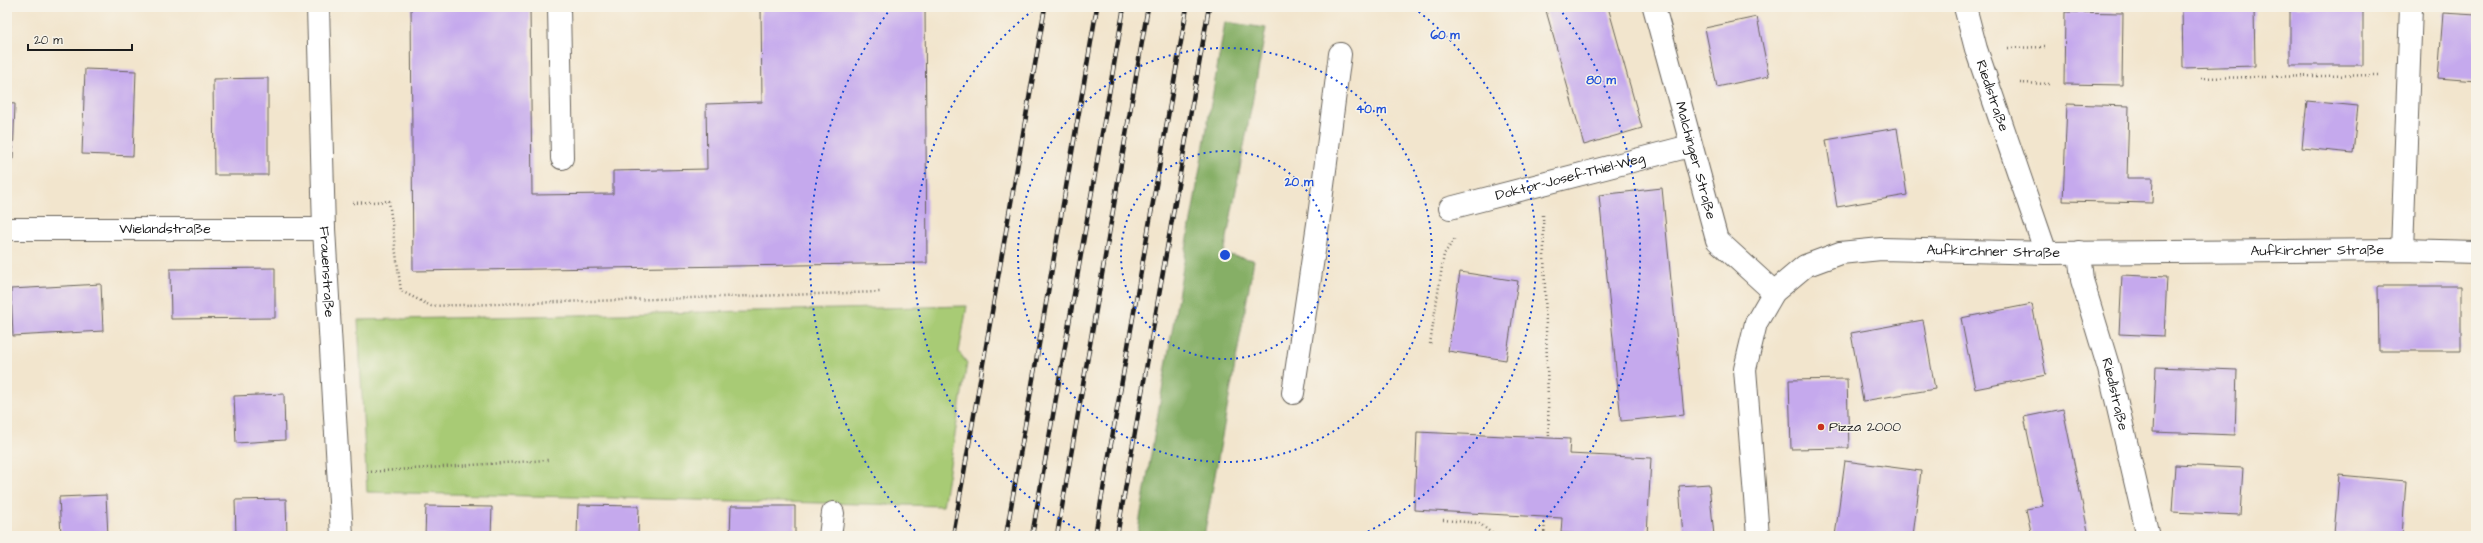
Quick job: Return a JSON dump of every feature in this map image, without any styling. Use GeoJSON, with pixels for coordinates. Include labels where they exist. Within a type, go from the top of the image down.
{"type":"FeatureCollection","features":[{"type":"Feature","properties":{"kind":"street","name":"Frauenstraße"},"geometry":{"type":"LineString","coordinates":[[318,7],[324,229],[342,536]]}},
{"type":"Feature","properties":{"kind":"street"},"geometry":{"type":"LineString","coordinates":[[559,7],[562,158]]}},
{"type":"Feature","properties":{"kind":"street","name":"Malchinger Straße"},"geometry":{"type":"LineString","coordinates":[[1654,7],[1690,146],[1717,240],[1774,292]]}},
{"type":"Feature","properties":{"kind":"street","name":"Riedlstraße"},"geometry":{"type":"LineString","coordinates":[[1964,7],[1976,49],[2046,253]]}},
{"type":"Feature","properties":{"kind":"street"},"geometry":{"type":"LineString","coordinates":[[2402,250],[2410,74],[2411,7]]}},
{"type":"Feature","properties":{"kind":"street"},"geometry":{"type":"LineString","coordinates":[[1293,392],[1318,224],[1340,54]]}},
{"type":"Feature","properties":{"kind":"street","name":"Doktor-Josef-Thiel-Weg"},"geometry":{"type":"LineString","coordinates":[[1450,208],[1690,146]]}},
{"type":"Feature","properties":{"kind":"street","name":"Wielandstraße"},"geometry":{"type":"LineString","coordinates":[[7,229],[324,229]]}},
{"type":"Feature","properties":{"kind":"street","name":"Aufkirchner Straße"},"geometry":{"type":"LineString","coordinates":[[1758,536],[1745,369],[1756,323],[1774,292],[1805,266],[1840,253],[1881,249],[2046,253],[2402,250],[2476,252]]}},
{"type":"Feature","properties":{"kind":"street","name":"Riedlstraße"},"geometry":{"type":"LineString","coordinates":[[2079,252],[2082,280],[2109,369],[2148,536]]}},
{"type":"Feature","properties":{"kind":"street"},"geometry":{"type":"LineString","coordinates":[[830,536],[833,514]]}},
{"type":"Feature","properties":{"kind":"path"},"geometry":{"type":"LineString","coordinates":[[1976,49],[2045,47]]}},
{"type":"Feature","properties":{"kind":"path"},"geometry":{"type":"LineString","coordinates":[[2201,78],[2410,74]]}},
{"type":"Feature","properties":{"kind":"path"},"geometry":{"type":"LineString","coordinates":[[1542,184],[1549,438]]}},
{"type":"Feature","properties":{"kind":"path"},"geometry":{"type":"LineString","coordinates":[[323,205],[389,201],[401,291],[431,306],[880,292]]}},
{"type":"Feature","properties":{"kind":"path"},"geometry":{"type":"LineString","coordinates":[[1430,344],[1444,254],[1457,236]]}},
{"type":"Feature","properties":{"kind":"path"},"geometry":{"type":"LineString","coordinates":[[339,474],[548,460]]}},
{"type":"Feature","properties":{"kind":"path"},"geometry":{"type":"LineString","coordinates":[[1544,536],[1545,517]]}},
{"type":"Feature","properties":{"kind":"path"},"geometry":{"type":"LineString","coordinates":[[1443,520],[1479,523],[1495,536]]}},
{"type":"Feature","properties":{"kind":"green space"},"geometry":{"type":"Polygon","coordinates":[[[1225,22],[1266,28],[1224,254],[1254,260],[1204,536],[1137,536],[1225,22]]]}},
{"type":"Feature","properties":{"kind":"green space"},"geometry":{"type":"Polygon","coordinates":[[[967,306],[959,352],[967,363],[943,506],[367,492],[358,320],[967,306]]]}},
{"type":"Feature","properties":{"kind":"building"},"geometry":{"type":"Polygon","coordinates":[[[411,7],[530,7],[532,195],[613,194],[613,171],[707,169],[706,104],[762,102],[761,7],[925,7],[927,263],[413,271],[411,7]]]}},
{"type":"Feature","properties":{"kind":"building"},"geometry":{"type":"Polygon","coordinates":[[[1545,7],[1608,7],[1642,128],[1584,145],[1545,7]]]}},
{"type":"Feature","properties":{"kind":"building"},"geometry":{"type":"Polygon","coordinates":[[[2182,7],[2254,7],[2255,66],[2183,68],[2182,7]]]}},
{"type":"Feature","properties":{"kind":"building"},"geometry":{"type":"Polygon","coordinates":[[[2290,7],[2363,7],[2363,65],[2290,65],[2290,7]]]}},
{"type":"Feature","properties":{"kind":"building"},"geometry":{"type":"Polygon","coordinates":[[[2065,12],[2123,13],[2122,85],[2064,84],[2065,12]]]}},
{"type":"Feature","properties":{"kind":"building"},"geometry":{"type":"Polygon","coordinates":[[[2443,13],[2476,15],[2476,81],[2438,78],[2443,13]]]}},
{"type":"Feature","properties":{"kind":"building"},"geometry":{"type":"Polygon","coordinates":[[[1757,17],[1769,76],[1717,87],[1705,28],[1757,17]]]}},
{"type":"Feature","properties":{"kind":"building"},"geometry":{"type":"Polygon","coordinates":[[[85,69],[136,71],[133,156],[82,154],[85,69]]]}},
{"type":"Feature","properties":{"kind":"building"},"geometry":{"type":"Polygon","coordinates":[[[268,78],[268,175],[214,175],[213,79],[268,78]]]}},
{"type":"Feature","properties":{"kind":"building"},"geometry":{"type":"Polygon","coordinates":[[[2307,101],[2358,106],[2353,153],[2302,148],[2307,101]]]}},
{"type":"Feature","properties":{"kind":"building"},"geometry":{"type":"Polygon","coordinates":[[[7,103],[15,104],[13,159],[7,159],[7,103]]]}},
{"type":"Feature","properties":{"kind":"building"},"geometry":{"type":"Polygon","coordinates":[[[2067,104],[2129,106],[2127,178],[2153,178],[2152,203],[2063,201],[2067,104]]]}},
{"type":"Feature","properties":{"kind":"building"},"geometry":{"type":"Polygon","coordinates":[[[1897,128],[1907,195],[1837,207],[1826,140],[1897,128]]]}},
{"type":"Feature","properties":{"kind":"building"},"geometry":{"type":"Polygon","coordinates":[[[1662,188],[1684,415],[1621,421],[1599,195],[1662,188]]]}},
{"type":"Feature","properties":{"kind":"building"},"geometry":{"type":"Polygon","coordinates":[[[275,268],[275,318],[171,319],[170,269],[275,268]]]}},
{"type":"Feature","properties":{"kind":"building"},"geometry":{"type":"Polygon","coordinates":[[[1460,272],[1518,281],[1506,360],[1448,351],[1460,272]]]}},
{"type":"Feature","properties":{"kind":"building"},"geometry":{"type":"Polygon","coordinates":[[[2122,275],[2167,277],[2164,336],[2119,334],[2122,275]]]}},
{"type":"Feature","properties":{"kind":"building"},"geometry":{"type":"Polygon","coordinates":[[[101,284],[103,331],[13,336],[11,289],[101,284]]]}},
{"type":"Feature","properties":{"kind":"building"},"geometry":{"type":"Polygon","coordinates":[[[2378,286],[2461,286],[2461,351],[2379,351],[2378,286]]]}},
{"type":"Feature","properties":{"kind":"building"},"geometry":{"type":"Polygon","coordinates":[[[2032,304],[2046,375],[1975,389],[1961,318],[2032,304]]]}},
{"type":"Feature","properties":{"kind":"building"},"geometry":{"type":"Polygon","coordinates":[[[1923,320],[1935,389],[1863,401],[1851,333],[1923,320]]]}},
{"type":"Feature","properties":{"kind":"building"},"geometry":{"type":"Polygon","coordinates":[[[2156,367],[2237,370],[2235,435],[2153,432],[2156,367]]]}},
{"type":"Feature","properties":{"kind":"building"},"geometry":{"type":"Polygon","coordinates":[[[1847,379],[1849,448],[1791,449],[1789,380],[1847,379]]]}},
{"type":"Feature","properties":{"kind":"building"},"geometry":{"type":"Polygon","coordinates":[[[284,394],[285,440],[236,443],[234,396],[284,394]]]}},
{"type":"Feature","properties":{"kind":"building"},"geometry":{"type":"Polygon","coordinates":[[[2063,409],[2089,536],[2032,536],[2026,509],[2043,506],[2024,417],[2063,409]]]}},
{"type":"Feature","properties":{"kind":"building"},"geometry":{"type":"Polygon","coordinates":[[[1417,432],[1570,439],[1569,454],[1651,458],[1647,536],[1561,533],[1562,518],[1414,510],[1417,432]]]}},
{"type":"Feature","properties":{"kind":"building"},"geometry":{"type":"Polygon","coordinates":[[[1845,461],[1921,471],[1913,536],[1835,536],[1845,461]]]}},
{"type":"Feature","properties":{"kind":"building"},"geometry":{"type":"Polygon","coordinates":[[[2175,465],[2243,468],[2240,515],[2172,512],[2175,465]]]}},
{"type":"Feature","properties":{"kind":"building"},"geometry":{"type":"Polygon","coordinates":[[[2339,475],[2406,481],[2402,536],[2334,534],[2339,475]]]}},
{"type":"Feature","properties":{"kind":"building"},"geometry":{"type":"Polygon","coordinates":[[[1709,484],[1714,536],[1683,536],[1679,486],[1709,484]]]}},
{"type":"Feature","properties":{"kind":"building"},"geometry":{"type":"Polygon","coordinates":[[[106,495],[108,536],[61,536],[59,497],[106,495]]]}},
{"type":"Feature","properties":{"kind":"building"},"geometry":{"type":"Polygon","coordinates":[[[286,499],[287,536],[236,536],[235,500],[286,499]]]}},
{"type":"Feature","properties":{"kind":"building"},"geometry":{"type":"Polygon","coordinates":[[[578,505],[639,506],[638,536],[577,536],[578,505]]]}},
{"type":"Feature","properties":{"kind":"building"},"geometry":{"type":"Polygon","coordinates":[[[426,506],[492,507],[491,536],[425,536],[426,506]]]}},
{"type":"Feature","properties":{"kind":"building"},"geometry":{"type":"Polygon","coordinates":[[[731,506],[795,506],[795,536],[730,536],[731,506]]]}},
{"type":"Feature","properties":{"kind":"railway"},"geometry":{"type":"LineString","coordinates":[[953,536],[1045,7]]}},
{"type":"Feature","properties":{"kind":"railway"},"geometry":{"type":"LineString","coordinates":[[1006,536],[1097,7]]}},
{"type":"Feature","properties":{"kind":"railway"},"geometry":{"type":"LineString","coordinates":[[1032,536],[1124,7]]}},
{"type":"Feature","properties":{"kind":"railway"},"geometry":{"type":"LineString","coordinates":[[1057,536],[1148,7]]}},
{"type":"Feature","properties":{"kind":"railway"},"geometry":{"type":"LineString","coordinates":[[1095,536],[1187,7]]}},
{"type":"Feature","properties":{"kind":"railway"},"geometry":{"type":"LineString","coordinates":[[1117,536],[1209,7]]}},
{"type":"Feature","properties":{"kind":"place","name":"Pizza 2000"},"geometry":{"type":"Point","coordinates":[1821,427]}}]}
